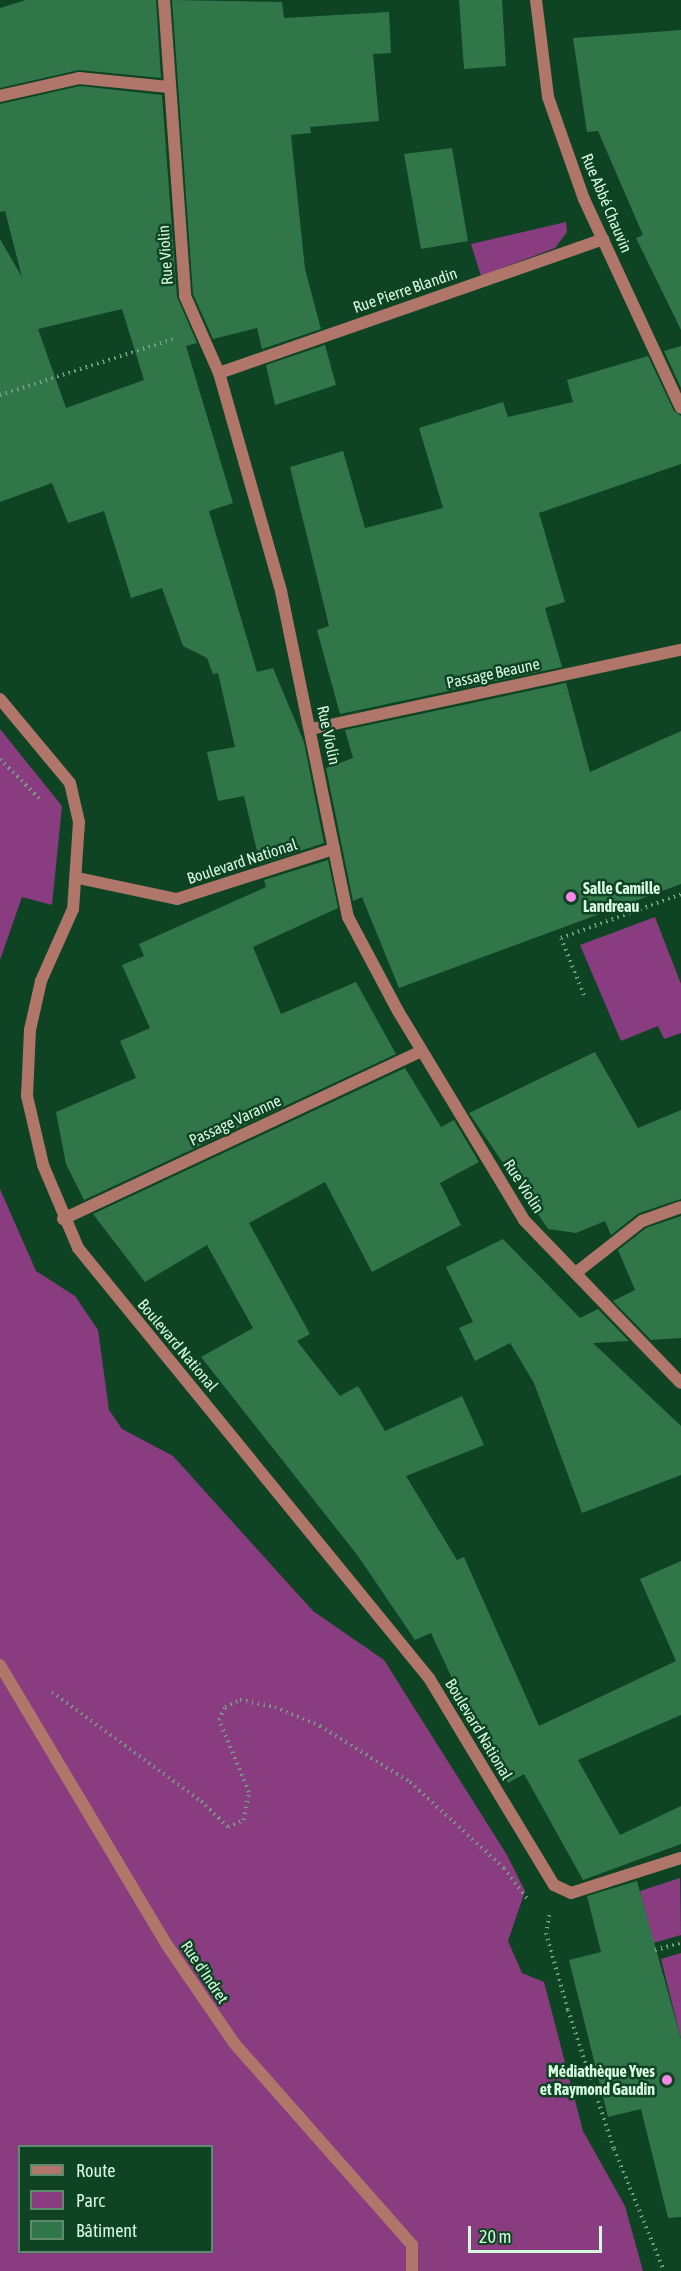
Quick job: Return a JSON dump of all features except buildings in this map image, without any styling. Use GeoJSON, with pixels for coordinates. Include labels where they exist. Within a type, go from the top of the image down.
{"type":"FeatureCollection","features":[{"type":"Feature","properties":{"kind":"street","name":"Rue Violin"},"geometry":{"type":"LineString","coordinates":[[164,0],[185,296],[219,373],[281,591],[348,917],[421,1051],[524,1220],[577,1272],[681,1383]]}},
{"type":"Feature","properties":{"kind":"street","name":"Rue Abbé Chauvin"},"geometry":{"type":"LineString","coordinates":[[536,0],[548,97],[603,239],[681,408]]}},
{"type":"Feature","properties":{"kind":"street"},"geometry":{"type":"LineString","coordinates":[[0,96],[80,78],[169,87]]}},
{"type":"Feature","properties":{"kind":"street","name":"Rue Pierre Blandin"},"geometry":{"type":"LineString","coordinates":[[219,373],[603,239]]}},
{"type":"Feature","properties":{"kind":"street","name":"Passage Beaune"},"geometry":{"type":"LineString","coordinates":[[311,729],[681,650]]}},
{"type":"Feature","properties":{"kind":"street"},"geometry":{"type":"LineString","coordinates":[[0,699],[70,783],[79,822],[78,878]]}},
{"type":"Feature","properties":{"kind":"street","name":"Boulevard National"},"geometry":{"type":"LineString","coordinates":[[334,849],[177,899],[78,878],[73,909],[41,981],[30,1030],[27,1096],[43,1165],[63,1219],[78,1248],[429,1678],[554,1885]]}},
{"type":"Feature","properties":{"kind":"street","name":"Passage Varanne"},"geometry":{"type":"LineString","coordinates":[[63,1219],[421,1051]]}},
{"type":"Feature","properties":{"kind":"street"},"geometry":{"type":"LineString","coordinates":[[577,1272],[642,1221],[681,1207]]}},
{"type":"Feature","properties":{"kind":"street","name":"Rue d'Indret"},"geometry":{"type":"LineString","coordinates":[[0,1665],[167,1945],[234,2043],[412,2245],[412,2271]]}},
{"type":"Feature","properties":{"kind":"street"},"geometry":{"type":"LineString","coordinates":[[554,1885],[571,1893],[681,1858]]}},
{"type":"Feature","properties":{"kind":"path"},"geometry":{"type":"LineString","coordinates":[[0,395],[200,331]]}},
{"type":"Feature","properties":{"kind":"path"},"geometry":{"type":"LineString","coordinates":[[0,759],[47,811]]}},
{"type":"Feature","properties":{"kind":"path"},"geometry":{"type":"LineString","coordinates":[[584,994],[561,938],[681,894]]}},
{"type":"Feature","properties":{"kind":"path"},"geometry":{"type":"LineString","coordinates":[[47,1690],[201,1801],[228,1827],[244,1820],[249,1792],[219,1720],[225,1707],[240,1700],[275,1707],[320,1726],[410,1782],[504,1868]]}},
{"type":"Feature","properties":{"kind":"path"},"geometry":{"type":"LineString","coordinates":[[554,1885],[546,1933],[568,2010],[614,2149],[664,2271]]}},
{"type":"Feature","properties":{"kind":"path"},"geometry":{"type":"LineString","coordinates":[[656,1950],[681,1943]]}},
{"type":"Feature","properties":{"kind":"green space"},"geometry":{"type":"Polygon","coordinates":[[[566,222],[567,232],[555,248],[481,276],[471,244],[566,222]]]}},
{"type":"Feature","properties":{"kind":"green space"},"geometry":{"type":"Polygon","coordinates":[[[0,729],[62,806],[52,905],[22,897],[0,960],[0,729]]]}},
{"type":"Feature","properties":{"kind":"green space"},"geometry":{"type":"Polygon","coordinates":[[[655,917],[681,984],[681,1033],[664,1039],[658,1026],[621,1041],[580,945],[655,917]]]}},
{"type":"Feature","properties":{"kind":"green space"},"geometry":{"type":"Polygon","coordinates":[[[0,1189],[36,1271],[75,1296],[98,1330],[109,1410],[122,1429],[173,1456],[313,1611],[384,1660],[507,1855],[525,1891],[508,1941],[522,1973],[544,1982],[583,2131],[625,2206],[643,2271],[0,2271],[0,1189]]]}},
{"type":"Feature","properties":{"kind":"green space"},"geometry":{"type":"Polygon","coordinates":[[[680,1878],[681,1935],[653,1943],[640,1891],[680,1878]]]}},
{"type":"Feature","properties":{"kind":"green space"},"geometry":{"type":"Polygon","coordinates":[[[681,1953],[681,2039],[661,1959],[681,1953]]]}},
{"type":"Feature","properties":{"kind":"place","name":"Salle Camille Landreau"},"geometry":{"type":"Point","coordinates":[571,897]}},
{"type":"Feature","properties":{"kind":"place","name":"Médiathèque Yves et Raymond Gaudin"},"geometry":{"type":"Point","coordinates":[667,2080]}}]}
